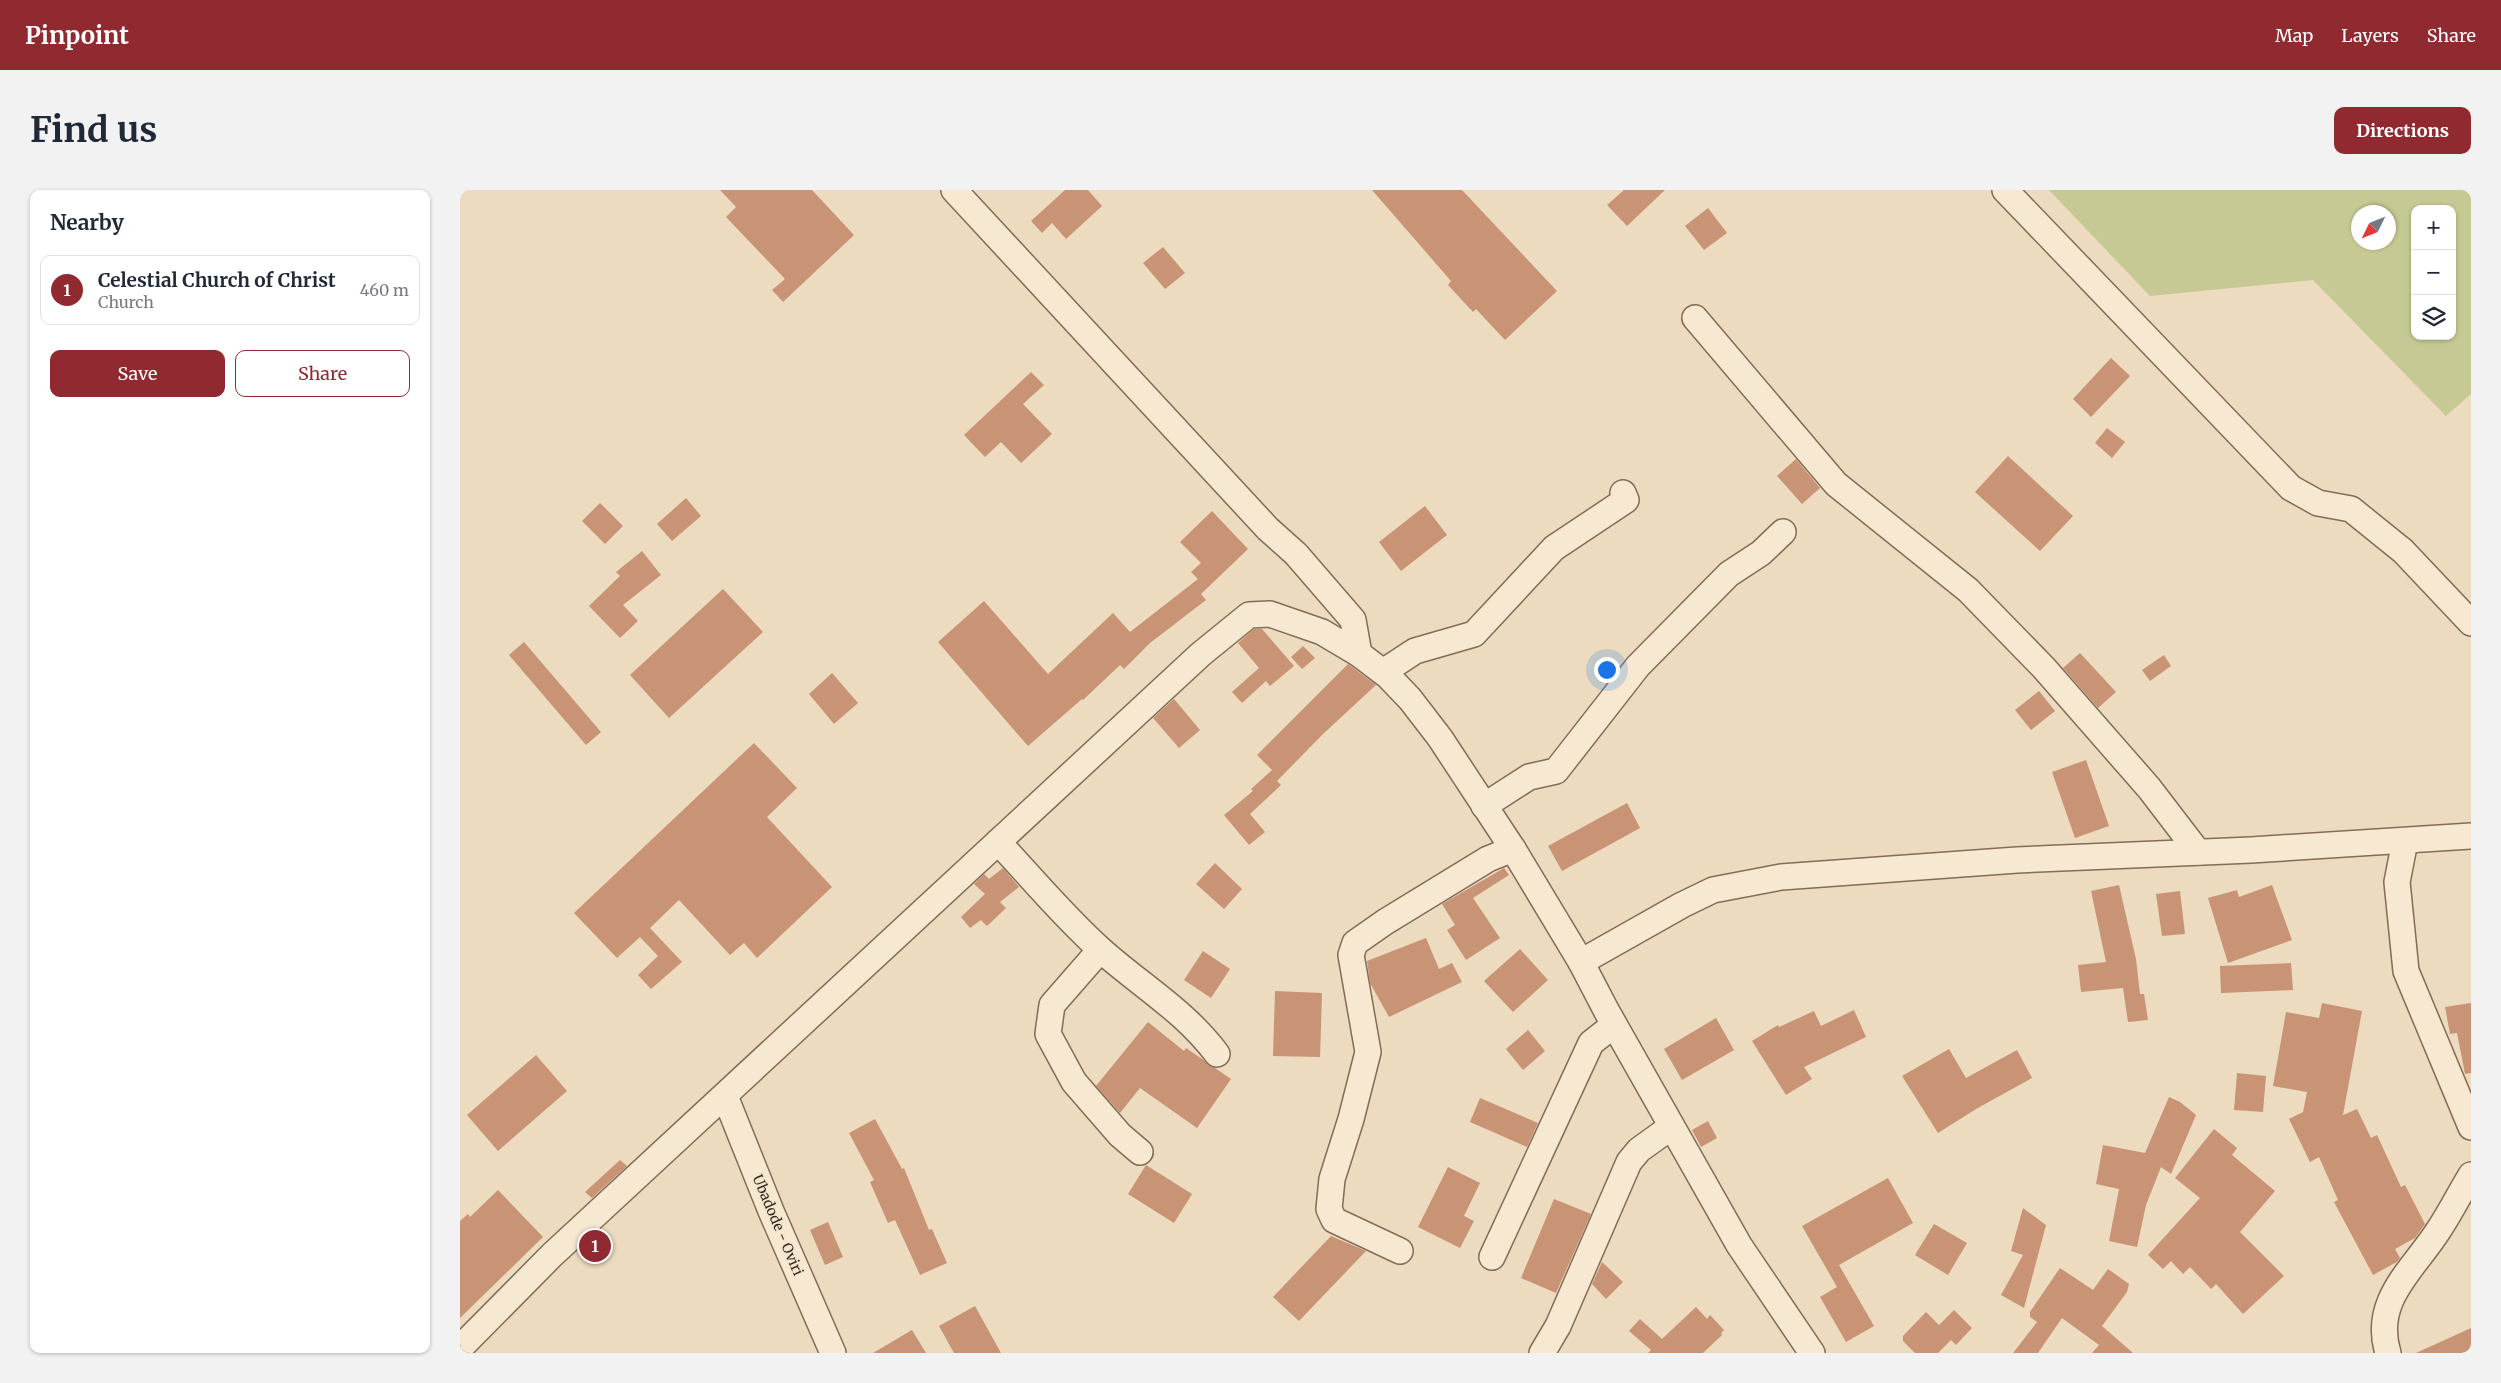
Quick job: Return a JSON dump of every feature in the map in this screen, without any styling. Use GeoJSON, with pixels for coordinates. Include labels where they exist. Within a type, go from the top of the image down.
{"type":"FeatureCollection","features":[{"type":"Feature","properties":{"kind":"street"},"geometry":{"type":"LineString","coordinates":[[954,190],[1268,530],[1296,554],[1353,620],[1359,654]]}},
{"type":"Feature","properties":{"kind":"street"},"geometry":{"type":"LineString","coordinates":[[2005,190],[2291,488],[2318,503],[2351,509],[2402,551],[2471,623]]}},
{"type":"Feature","properties":{"kind":"street"},"geometry":{"type":"LineString","coordinates":[[1695,318],[1836,484],[1968,590],[2044,668],[2149,788],[2198,852]]}},
{"type":"Feature","properties":{"kind":"street"},"geometry":{"type":"LineString","coordinates":[[1384,672],[1415,651],[1474,634],[1554,548],[1626,500],[1623,493]]}},
{"type":"Feature","properties":{"kind":"street"},"geometry":{"type":"LineString","coordinates":[[1484,806],[1529,778],[1556,771],[1638,666],[1730,574],[1761,552],[1784,532]]}},
{"type":"Feature","properties":{"kind":"street"},"geometry":{"type":"LineString","coordinates":[[460,1348],[552,1255],[1201,654],[1249,616],[1270,614],[1322,632],[1359,654],[1384,672],[1410,699],[1440,738],[1513,849],[1581,962],[1614,1026],[1739,1245],[1812,1353]]}},
{"type":"Feature","properties":{"kind":"street"},"geometry":{"type":"LineString","coordinates":[[1581,962],[1682,905],[1713,890],[1781,877],[2016,860],[2198,852],[2471,836]]}},
{"type":"Feature","properties":{"kind":"street"},"geometry":{"type":"LineString","coordinates":[[2405,840],[2397,882],[2406,971],[2471,1127]]}},
{"type":"Feature","properties":{"kind":"street"},"geometry":{"type":"LineString","coordinates":[[998,842],[1100,950],[1185,1016],[1202,1033],[1217,1054]]}},
{"type":"Feature","properties":{"kind":"street"},"geometry":{"type":"LineString","coordinates":[[1400,1251],[1334,1220],[1329,1209],[1332,1179],[1351,1119],[1368,1052],[1351,955],[1355,943],[1385,922],[1488,859],[1513,849]]}},
{"type":"Feature","properties":{"kind":"street"},"geometry":{"type":"LineString","coordinates":[[1100,950],[1052,1005],[1048,1034],[1074,1082],[1120,1135],[1140,1152]]}},
{"type":"Feature","properties":{"kind":"street"},"geometry":{"type":"LineString","coordinates":[[1492,1257],[1591,1043],[1614,1026]]}},
{"type":"Feature","properties":{"kind":"street","name":"Ubadode - Oviri"},"geometry":{"type":"LineString","coordinates":[[725,1096],[771,1211],[833,1353]]}},
{"type":"Feature","properties":{"kind":"street"},"geometry":{"type":"LineString","coordinates":[[1542,1353],[1558,1326],[1629,1162],[1639,1150],[1671,1127]]}},
{"type":"Feature","properties":{"kind":"street"},"geometry":{"type":"LineString","coordinates":[[2388,1353],[2384,1341],[2384,1321],[2393,1292],[2438,1231],[2471,1175]]}},
{"type":"Feature","properties":{"kind":"green space"},"geometry":{"type":"Polygon","coordinates":[[[2049,190],[2471,190],[2471,394],[2446,416],[2313,280],[2150,296],[2049,190]]]}},
{"type":"Feature","properties":{"kind":"building"},"geometry":{"type":"Polygon","coordinates":[[[720,190],[812,190],[854,235],[783,302],[772,290],[785,279],[726,217],[736,207],[720,190]]]}},
{"type":"Feature","properties":{"kind":"building"},"geometry":{"type":"Polygon","coordinates":[[[1065,190],[1088,190],[1102,206],[1066,239],[1052,223],[1042,233],[1031,221],[1065,190]]]}},
{"type":"Feature","properties":{"kind":"building"},"geometry":{"type":"Polygon","coordinates":[[[1372,190],[1462,190],[1557,291],[1505,340],[1476,309],[1473,312],[1448,285],[1451,281],[1372,190]]]}},
{"type":"Feature","properties":{"kind":"building"},"geometry":{"type":"Polygon","coordinates":[[[1624,190],[1665,190],[1627,226],[1607,205],[1624,190]]]}},
{"type":"Feature","properties":{"kind":"building"},"geometry":{"type":"Polygon","coordinates":[[[1708,208],[1727,233],[1704,250],[1685,226],[1708,208]]]}},
{"type":"Feature","properties":{"kind":"building"},"geometry":{"type":"Polygon","coordinates":[[[1163,247],[1185,273],[1165,289],[1143,263],[1163,247]]]}},
{"type":"Feature","properties":{"kind":"building"},"geometry":{"type":"Polygon","coordinates":[[[2111,358],[2130,376],[2091,417],[2073,399],[2111,358]]]}},
{"type":"Feature","properties":{"kind":"building"},"geometry":{"type":"Polygon","coordinates":[[[1031,372],[1044,385],[1023,404],[1052,434],[1021,463],[1001,442],[985,457],[964,435],[1031,372]]]}},
{"type":"Feature","properties":{"kind":"building"},"geometry":{"type":"Polygon","coordinates":[[[2107,428],[2125,442],[2112,458],[2095,443],[2107,428]]]}},
{"type":"Feature","properties":{"kind":"building"},"geometry":{"type":"Polygon","coordinates":[[[2008,456],[2073,516],[2040,551],[1975,492],[2008,456]]]}},
{"type":"Feature","properties":{"kind":"building"},"geometry":{"type":"Polygon","coordinates":[[[1796,459],[1820,488],[1802,504],[1777,476],[1796,459]]]}},
{"type":"Feature","properties":{"kind":"building"},"geometry":{"type":"Polygon","coordinates":[[[686,498],[701,516],[672,541],[657,524],[686,498]]]}},
{"type":"Feature","properties":{"kind":"building"},"geometry":{"type":"Polygon","coordinates":[[[600,503],[623,526],[605,544],[582,521],[600,503]]]}},
{"type":"Feature","properties":{"kind":"building"},"geometry":{"type":"Polygon","coordinates":[[[1425,506],[1447,535],[1401,571],[1379,542],[1425,506]]]}},
{"type":"Feature","properties":{"kind":"building"},"geometry":{"type":"Polygon","coordinates":[[[1212,511],[1248,549],[1201,594],[1206,600],[1150,643],[1124,669],[1120,665],[1083,700],[1028,746],[938,642],[984,601],[1048,674],[1113,613],[1130,632],[1198,579],[1191,572],[1201,563],[1180,542],[1212,511]]]}},
{"type":"Feature","properties":{"kind":"building"},"geometry":{"type":"Polygon","coordinates":[[[642,551],[661,575],[623,605],[638,621],[620,638],[589,606],[620,576],[616,572],[642,551]]]}},
{"type":"Feature","properties":{"kind":"building"},"geometry":{"type":"Polygon","coordinates":[[[723,589],[763,632],[669,718],[630,675],[723,589]]]}},
{"type":"Feature","properties":{"kind":"building"},"geometry":{"type":"Polygon","coordinates":[[[1254,629],[1262,629],[1294,666],[1270,686],[1266,681],[1242,703],[1232,692],[1259,668],[1238,643],[1254,629]]]}},
{"type":"Feature","properties":{"kind":"building"},"geometry":{"type":"Polygon","coordinates":[[[524,642],[601,732],[586,745],[509,655],[524,642]]]}},
{"type":"Feature","properties":{"kind":"building"},"geometry":{"type":"Polygon","coordinates":[[[1303,646],[1315,658],[1302,669],[1291,657],[1303,646]]]}},
{"type":"Feature","properties":{"kind":"building"},"geometry":{"type":"Polygon","coordinates":[[[2080,653],[2116,692],[2098,708],[2063,668],[2080,653]]]}},
{"type":"Feature","properties":{"kind":"building"},"geometry":{"type":"Polygon","coordinates":[[[2164,655],[2171,666],[2150,681],[2142,670],[2164,655]]]}},
{"type":"Feature","properties":{"kind":"building"},"geometry":{"type":"Polygon","coordinates":[[[1348,664],[1376,685],[1323,734],[1277,781],[1281,785],[1250,814],[1265,832],[1249,845],[1224,815],[1253,791],[1251,789],[1272,770],[1257,755],[1348,664]]]}},
{"type":"Feature","properties":{"kind":"building"},"geometry":{"type":"Polygon","coordinates":[[[832,673],[858,703],[834,724],[809,694],[832,673]]]}},
{"type":"Feature","properties":{"kind":"building"},"geometry":{"type":"Polygon","coordinates":[[[2039,691],[2055,711],[2031,730],[2015,710],[2039,691]]]}},
{"type":"Feature","properties":{"kind":"building"},"geometry":{"type":"Polygon","coordinates":[[[1174,699],[1200,730],[1179,748],[1153,718],[1174,699]]]}},
{"type":"Feature","properties":{"kind":"building"},"geometry":{"type":"Polygon","coordinates":[[[754,743],[797,788],[767,817],[832,887],[757,958],[744,943],[730,955],[679,900],[650,928],[682,962],[651,989],[638,975],[658,956],[640,937],[617,958],[574,913],[754,743]]]}},
{"type":"Feature","properties":{"kind":"building"},"geometry":{"type":"Polygon","coordinates":[[[2086,760],[2109,826],[2075,838],[2052,772],[2086,760]]]}},
{"type":"Feature","properties":{"kind":"building"},"geometry":{"type":"Polygon","coordinates":[[[1627,803],[1640,828],[1562,871],[1548,846],[1627,803]]]}},
{"type":"Feature","properties":{"kind":"building"},"geometry":{"type":"Polygon","coordinates":[[[1215,863],[1242,889],[1224,909],[1196,884],[1215,863]]]}},
{"type":"Feature","properties":{"kind":"building"},"geometry":{"type":"Polygon","coordinates":[[[1003,868],[1019,887],[1000,902],[1006,908],[987,926],[981,920],[970,928],[961,917],[985,894],[974,884],[984,874],[989,879],[1003,868]]]}},
{"type":"Feature","properties":{"kind":"building"},"geometry":{"type":"Polygon","coordinates":[[[1504,868],[1509,875],[1473,898],[1500,938],[1466,960],[1447,930],[1455,925],[1442,904],[1504,868]]]}},
{"type":"Feature","properties":{"kind":"building"},"geometry":{"type":"Polygon","coordinates":[[[2119,885],[2136,959],[2140,994],[2144,994],[2148,1020],[2128,1022],[2123,988],[2081,992],[2078,965],[2106,962],[2091,891],[2119,885]]]}},
{"type":"Feature","properties":{"kind":"building"},"geometry":{"type":"Polygon","coordinates":[[[2272,885],[2292,940],[2228,963],[2208,898],[2237,890],[2239,897],[2272,885]]]}},
{"type":"Feature","properties":{"kind":"building"},"geometry":{"type":"Polygon","coordinates":[[[2180,891],[2185,934],[2162,936],[2156,894],[2180,891]]]}},
{"type":"Feature","properties":{"kind":"building"},"geometry":{"type":"Polygon","coordinates":[[[1426,938],[1439,969],[1452,963],[1462,982],[1389,1017],[1370,983],[1367,961],[1426,938]]]}},
{"type":"Feature","properties":{"kind":"building"},"geometry":{"type":"Polygon","coordinates":[[[1520,949],[1548,980],[1513,1012],[1484,981],[1520,949]]]}},
{"type":"Feature","properties":{"kind":"building"},"geometry":{"type":"Polygon","coordinates":[[[1203,951],[1230,969],[1211,998],[1184,980],[1203,951]]]}},
{"type":"Feature","properties":{"kind":"building"},"geometry":{"type":"Polygon","coordinates":[[[2291,963],[2293,990],[2221,993],[2220,966],[2291,963]]]}},
{"type":"Feature","properties":{"kind":"building"},"geometry":{"type":"Polygon","coordinates":[[[1275,991],[1322,993],[1320,1057],[1273,1056],[1275,991]]]}},
{"type":"Feature","properties":{"kind":"building"},"geometry":{"type":"Polygon","coordinates":[[[2322,1003],[2362,1011],[2343,1115],[2357,1109],[2371,1138],[2377,1135],[2401,1187],[2405,1185],[2425,1224],[2415,1238],[2395,1249],[2400,1258],[2397,1262],[2373,1275],[2334,1202],[2338,1200],[2319,1157],[2310,1162],[2289,1119],[2303,1112],[2307,1092],[2273,1086],[2286,1012],[2319,1018],[2322,1003]]]}},
{"type":"Feature","properties":{"kind":"building"},"geometry":{"type":"Polygon","coordinates":[[[2471,1003],[2471,1073],[2465,1074],[2457,1033],[2450,1034],[2445,1007],[2471,1003]]]}},
{"type":"Feature","properties":{"kind":"building"},"geometry":{"type":"Polygon","coordinates":[[[1854,1010],[1866,1037],[1804,1067],[1812,1079],[1786,1095],[1752,1041],[1778,1025],[1779,1027],[1814,1011],[1821,1026],[1854,1010]]]}},
{"type":"Feature","properties":{"kind":"building"},"geometry":{"type":"Polygon","coordinates":[[[1716,1018],[1734,1050],[1682,1080],[1664,1049],[1716,1018]]]}},
{"type":"Feature","properties":{"kind":"building"},"geometry":{"type":"Polygon","coordinates":[[[1148,1022],[1184,1051],[1186,1048],[1231,1079],[1197,1128],[1140,1088],[1120,1113],[1096,1086],[1148,1022]]]}},
{"type":"Feature","properties":{"kind":"building"},"geometry":{"type":"Polygon","coordinates":[[[1528,1030],[1545,1051],[1523,1070],[1506,1049],[1528,1030]]]}},
{"type":"Feature","properties":{"kind":"building"},"geometry":{"type":"Polygon","coordinates":[[[1949,1049],[1966,1078],[2017,1050],[2032,1078],[1976,1109],[1938,1133],[1902,1076],[1949,1049]]]}},
{"type":"Feature","properties":{"kind":"building"},"geometry":{"type":"Polygon","coordinates":[[[536,1055],[567,1091],[498,1151],[467,1115],[536,1055]]]}},
{"type":"Feature","properties":{"kind":"building"},"geometry":{"type":"Polygon","coordinates":[[[2237,1073],[2266,1076],[2263,1112],[2234,1110],[2237,1073]]]}},
{"type":"Feature","properties":{"kind":"building"},"geometry":{"type":"Polygon","coordinates":[[[2169,1097],[2180,1102],[2196,1115],[2171,1174],[2161,1167],[2146,1205],[2137,1247],[2109,1241],[2119,1189],[2096,1184],[2103,1145],[2145,1153],[2169,1097]]]}},
{"type":"Feature","properties":{"kind":"building"},"geometry":{"type":"Polygon","coordinates":[[[1480,1098],[1538,1123],[1527,1147],[1470,1122],[1480,1098]]]}},
{"type":"Feature","properties":{"kind":"building"},"geometry":{"type":"Polygon","coordinates":[[[875,1119],[902,1169],[904,1168],[929,1230],[932,1229],[947,1263],[920,1275],[895,1220],[888,1223],[870,1182],[874,1180],[849,1133],[875,1119]]]}},
{"type":"Feature","properties":{"kind":"building"},"geometry":{"type":"Polygon","coordinates":[[[1708,1121],[1717,1138],[1701,1147],[1692,1130],[1708,1121]]]}},
{"type":"Feature","properties":{"kind":"building"},"geometry":{"type":"Polygon","coordinates":[[[2214,1129],[2237,1148],[2232,1155],[2275,1191],[2240,1232],[2284,1276],[2243,1314],[2216,1284],[2211,1289],[2190,1267],[2183,1274],[2171,1261],[2163,1269],[2148,1255],[2200,1198],[2175,1178],[2214,1129]]]}},
{"type":"Feature","properties":{"kind":"building"},"geometry":{"type":"Polygon","coordinates":[[[620,1160],[627,1166],[592,1198],[585,1192],[620,1160]]]}},
{"type":"Feature","properties":{"kind":"building"},"geometry":{"type":"Polygon","coordinates":[[[1146,1165],[1192,1194],[1174,1223],[1128,1194],[1146,1165]]]}},
{"type":"Feature","properties":{"kind":"building"},"geometry":{"type":"Polygon","coordinates":[[[1448,1167],[1480,1183],[1464,1216],[1474,1221],[1460,1248],[1418,1227],[1448,1167]]]}},
{"type":"Feature","properties":{"kind":"building"},"geometry":{"type":"Polygon","coordinates":[[[1888,1178],[1913,1223],[1839,1265],[1874,1326],[1846,1342],[1820,1297],[1837,1287],[1802,1226],[1888,1178]]]}},
{"type":"Feature","properties":{"kind":"building"},"geometry":{"type":"Polygon","coordinates":[[[498,1190],[543,1237],[460,1318],[460,1221],[468,1214],[470,1217],[498,1190]]]}},
{"type":"Feature","properties":{"kind":"building"},"geometry":{"type":"Polygon","coordinates":[[[1554,1199],[1591,1214],[1556,1293],[1521,1278],[1554,1199]]]}},
{"type":"Feature","properties":{"kind":"building"},"geometry":{"type":"Polygon","coordinates":[[[2023,1208],[2046,1225],[2024,1308],[2001,1295],[2023,1255],[2011,1251],[2023,1208]]]}},
{"type":"Feature","properties":{"kind":"building"},"geometry":{"type":"Polygon","coordinates":[[[828,1222],[843,1257],[825,1265],[810,1230],[828,1222]]]}},
{"type":"Feature","properties":{"kind":"building"},"geometry":{"type":"Polygon","coordinates":[[[1934,1224],[1967,1243],[1948,1275],[1915,1255],[1934,1224]]]}},
{"type":"Feature","properties":{"kind":"building"},"geometry":{"type":"Polygon","coordinates":[[[1331,1236],[1366,1251],[1299,1321],[1273,1297],[1331,1236]]]}},
{"type":"Feature","properties":{"kind":"building"},"geometry":{"type":"Polygon","coordinates":[[[1602,1262],[1623,1282],[1606,1299],[1592,1284],[1602,1262]]]}},
{"type":"Feature","properties":{"kind":"building"},"geometry":{"type":"Polygon","coordinates":[[[2060,1268],[2093,1290],[2108,1269],[2129,1284],[2127,1292],[2102,1326],[2133,1353],[2092,1353],[2099,1345],[2062,1318],[2038,1353],[2013,1353],[2037,1322],[2030,1317],[2030,1312],[2060,1268]]]}},
{"type":"Feature","properties":{"kind":"building"},"geometry":{"type":"Polygon","coordinates":[[[975,1306],[1001,1353],[954,1353],[939,1326],[975,1306]]]}},
{"type":"Feature","properties":{"kind":"building"},"geometry":{"type":"Polygon","coordinates":[[[1696,1307],[1707,1319],[1710,1315],[1724,1330],[1721,1333],[1722,1335],[1703,1353],[1648,1353],[1651,1350],[1629,1331],[1640,1319],[1662,1339],[1696,1307]]]}},
{"type":"Feature","properties":{"kind":"building"},"geometry":{"type":"Polygon","coordinates":[[[1954,1310],[1972,1328],[1956,1345],[1951,1340],[1938,1353],[1915,1353],[1903,1341],[1903,1336],[1926,1312],[1939,1325],[1954,1310]]]}},
{"type":"Feature","properties":{"kind":"building"},"geometry":{"type":"Polygon","coordinates":[[[2471,1328],[2471,1353],[2416,1353],[2471,1328]]]}},
{"type":"Feature","properties":{"kind":"building"},"geometry":{"type":"Polygon","coordinates":[[[912,1330],[926,1353],[873,1353],[912,1330]]]}},
{"type":"Feature","properties":{"kind":"place","name":"Celestial Church of Christ"},"geometry":{"type":"Point","coordinates":[595,1246]}}]}
